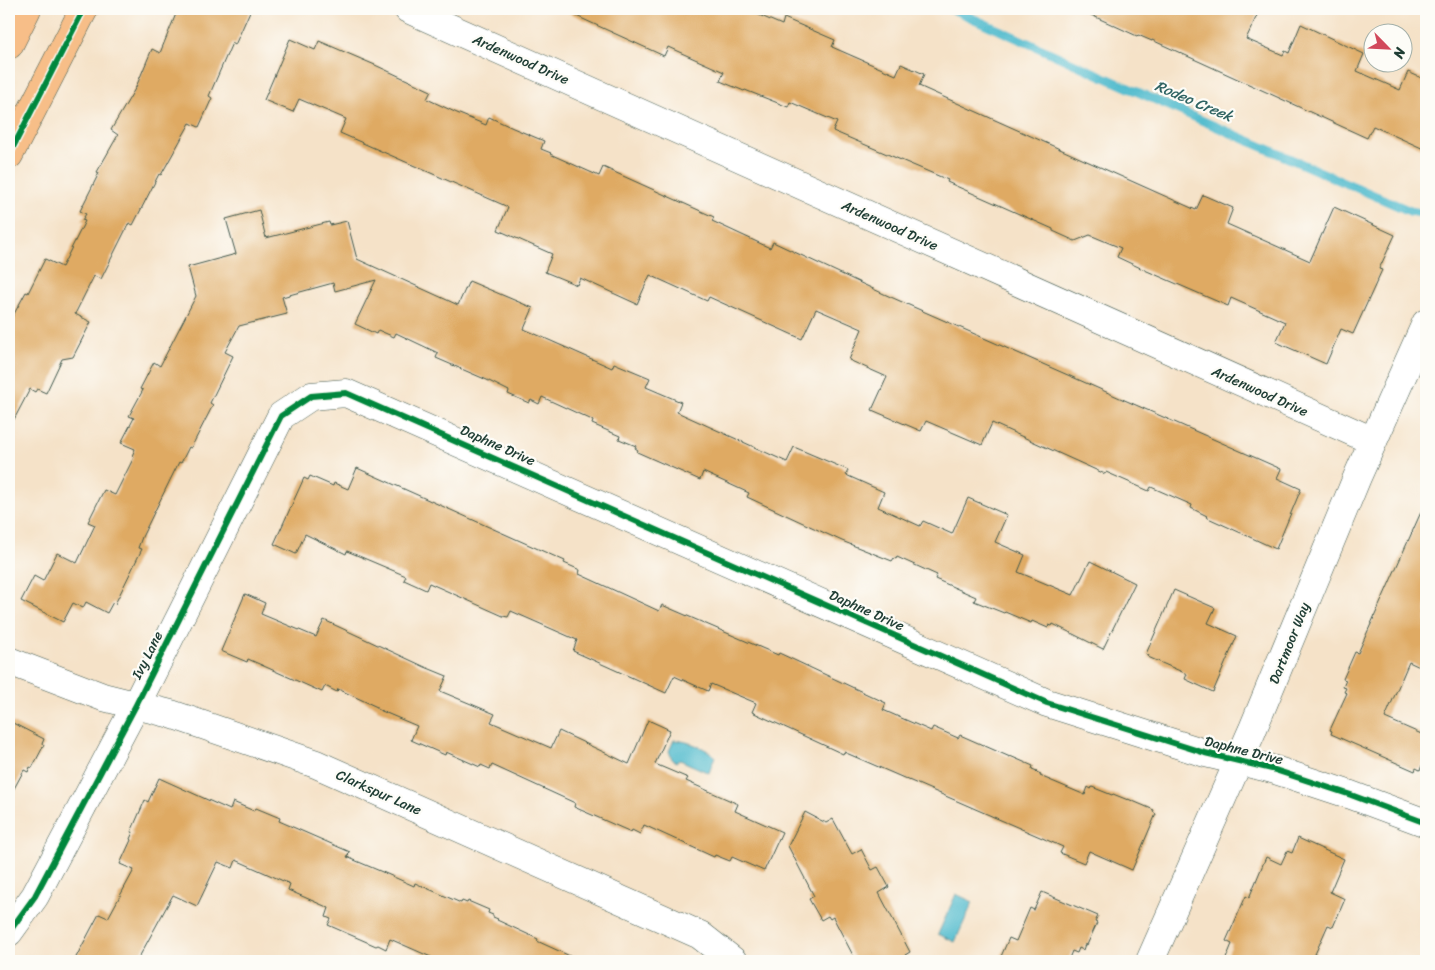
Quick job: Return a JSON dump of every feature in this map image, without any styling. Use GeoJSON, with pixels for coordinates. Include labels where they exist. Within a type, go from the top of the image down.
{"type":"FeatureCollection","features":[{"type":"Feature","properties":{"kind":"main road"},"geometry":{"type":"LineString","coordinates":[[9,45],[27,9]]}},
{"type":"Feature","properties":{"kind":"main road"},"geometry":{"type":"LineString","coordinates":[[9,155],[84,9]]}},
{"type":"Feature","properties":{"kind":"street","name":"Ardenwood Drive"},"geometry":{"type":"LineString","coordinates":[[408,9],[1372,441]]}},
{"type":"Feature","properties":{"kind":"street","name":"Dartmoor Way"},"geometry":{"type":"LineString","coordinates":[[1150,961],[1239,761],[1372,441],[1426,323]]}},
{"type":"Feature","properties":{"kind":"street","name":"Daphne Drive"},"geometry":{"type":"LineString","coordinates":[[311,396],[346,392],[382,407],[1047,703],[1205,754],[1272,769],[1351,795],[1426,823]]}},
{"type":"Feature","properties":{"kind":"street","name":"Ivy Lane"},"geometry":{"type":"LineString","coordinates":[[9,932],[35,896],[136,705],[281,416],[311,396]]}},
{"type":"Feature","properties":{"kind":"street","name":"Clarkspur Lane"},"geometry":{"type":"LineString","coordinates":[[9,661],[103,697],[171,714],[316,764],[700,935],[733,961]]}},
{"type":"Feature","properties":{"kind":"water"},"geometry":{"type":"Polygon","coordinates":[[[674,740],[696,745],[715,756],[709,773],[680,760],[675,762],[669,751],[674,740]]]}},
{"type":"Feature","properties":{"kind":"water"},"geometry":{"type":"Polygon","coordinates":[[[956,894],[973,902],[955,942],[938,934],[956,894]]]}},
{"type":"Feature","properties":{"kind":"building"},"geometry":{"type":"Polygon","coordinates":[[[178,9],[251,9],[235,45],[232,43],[209,96],[212,98],[199,127],[190,123],[161,175],[159,174],[133,225],[129,223],[101,279],[94,276],[75,314],[91,322],[73,357],[62,359],[46,393],[37,389],[35,392],[30,389],[9,429],[9,323],[26,292],[28,293],[45,259],[62,267],[85,221],[82,220],[86,214],[80,211],[99,173],[97,172],[118,135],[111,130],[136,87],[152,49],[160,53],[178,9]]]}},
{"type":"Feature","properties":{"kind":"building"},"geometry":{"type":"Polygon","coordinates":[[[561,9],[745,9],[782,25],[784,18],[835,40],[832,47],[896,75],[901,64],[924,74],[919,86],[1196,210],[1203,195],[1233,208],[1227,224],[1310,261],[1334,207],[1395,235],[1379,269],[1382,270],[1353,334],[1341,329],[1326,364],[1276,342],[1285,322],[1231,298],[1228,306],[1147,271],[1117,257],[1121,248],[1090,235],[1075,241],[1053,231],[1053,229],[947,182],[948,180],[833,131],[837,122],[790,102],[788,107],[744,91],[720,81],[724,72],[668,47],[664,56],[561,9]]]}},
{"type":"Feature","properties":{"kind":"building"},"geometry":{"type":"Polygon","coordinates":[[[1078,9],[1260,9],[1246,39],[1283,55],[1285,51],[1289,53],[1301,24],[1362,53],[1362,59],[1357,71],[1400,90],[1408,72],[1426,80],[1426,150],[1373,126],[1367,138],[1152,40],[1137,36],[1078,9]]]}},
{"type":"Feature","properties":{"kind":"building"},"geometry":{"type":"Polygon","coordinates":[[[290,39],[315,50],[319,41],[375,65],[431,91],[427,99],[457,113],[486,125],[489,117],[544,141],[541,149],[599,176],[603,167],[714,217],[712,221],[770,248],[773,242],[884,294],[1281,469],[1277,478],[1301,489],[1276,549],[1206,517],[1191,508],[1192,505],[1151,487],[1149,491],[1106,472],[1105,474],[992,423],[982,445],[926,421],[921,431],[872,410],[887,377],[849,360],[862,329],[816,309],[802,339],[709,297],[707,301],[650,275],[637,304],[580,278],[577,285],[545,272],[552,254],[498,230],[508,207],[340,133],[346,119],[299,99],[293,112],[264,100],[290,39]]]}},
{"type":"Feature","properties":{"kind":"building"},"geometry":{"type":"Polygon","coordinates":[[[259,210],[266,238],[329,222],[330,225],[347,221],[357,259],[458,305],[469,281],[533,308],[524,329],[612,368],[614,363],[650,378],[646,387],[681,402],[677,412],[787,462],[794,447],[848,470],[846,475],[884,492],[878,507],[920,526],[923,521],[952,534],[968,498],[1007,515],[995,542],[1025,555],[1018,572],[1073,595],[1090,561],[1135,583],[1103,649],[1053,624],[1052,626],[1049,625],[1048,628],[1004,613],[974,601],[976,597],[935,579],[937,575],[897,557],[892,561],[842,541],[747,497],[749,493],[703,472],[700,480],[637,452],[636,446],[619,439],[620,436],[592,424],[593,421],[590,419],[542,397],[539,404],[531,400],[529,403],[508,394],[509,391],[487,380],[436,358],[438,353],[396,333],[394,337],[378,330],[376,334],[355,324],[376,280],[335,291],[333,283],[282,297],[287,314],[239,326],[225,352],[233,356],[210,403],[213,405],[191,448],[189,447],[181,463],[179,462],[142,537],[138,548],[142,549],[115,604],[113,602],[107,613],[86,602],[83,608],[73,603],[63,622],[21,601],[34,576],[43,581],[57,553],[77,563],[95,525],[88,522],[104,490],[115,495],[134,457],[132,456],[135,449],[121,443],[134,418],[129,416],[143,390],[140,389],[154,362],[160,366],[196,296],[188,267],[236,254],[226,219],[259,210]]]}},
{"type":"Feature","properties":{"kind":"building"},"geometry":{"type":"Polygon","coordinates":[[[357,468],[565,561],[564,563],[580,570],[579,574],[659,611],[662,605],[778,655],[779,653],[886,703],[883,710],[931,731],[933,727],[958,738],[960,735],[1033,766],[1032,769],[1041,774],[1040,776],[1085,795],[1088,787],[1091,789],[1092,787],[1154,810],[1153,812],[1156,814],[1132,870],[1089,851],[1084,863],[1060,853],[1063,847],[844,752],[843,754],[752,712],[756,703],[711,684],[708,691],[674,676],[666,693],[573,651],[577,640],[511,611],[508,617],[503,616],[429,583],[426,590],[404,580],[406,576],[347,551],[346,554],[305,534],[296,554],[274,544],[304,478],[308,480],[310,476],[333,486],[334,483],[348,489],[357,468]]]}},
{"type":"Feature","properties":{"kind":"building"},"geometry":{"type":"Polygon","coordinates":[[[1426,501],[1426,670],[1409,662],[1385,718],[1426,736],[1426,757],[1420,770],[1416,768],[1415,771],[1331,734],[1332,731],[1330,730],[1347,693],[1344,692],[1346,688],[1343,687],[1346,680],[1343,679],[1355,652],[1358,653],[1426,501]]]}},
{"type":"Feature","properties":{"kind":"building"},"geometry":{"type":"Polygon","coordinates":[[[1174,590],[1215,608],[1208,623],[1237,636],[1213,692],[1185,679],[1187,674],[1148,657],[1149,655],[1146,654],[1174,590]]]}},
{"type":"Feature","properties":{"kind":"building"},"geometry":{"type":"Polygon","coordinates":[[[245,594],[265,603],[261,614],[316,637],[324,620],[447,676],[440,691],[495,714],[491,722],[551,748],[559,731],[629,764],[648,720],[670,730],[655,764],[688,778],[686,781],[738,804],[735,811],[782,832],[764,871],[732,857],[730,861],[715,855],[714,857],[644,825],[640,834],[632,830],[631,832],[574,807],[575,803],[492,765],[490,769],[481,765],[480,767],[446,752],[445,755],[411,740],[417,726],[377,709],[377,707],[338,689],[337,692],[325,686],[322,692],[248,659],[247,662],[221,651],[245,594]]]}},
{"type":"Feature","properties":{"kind":"building"},"geometry":{"type":"Polygon","coordinates":[[[9,721],[44,739],[42,744],[44,745],[32,768],[30,767],[28,772],[24,770],[9,798],[9,721]]]}},
{"type":"Feature","properties":{"kind":"building"},"geometry":{"type":"Polygon","coordinates":[[[159,778],[230,810],[233,802],[254,811],[256,808],[280,818],[279,821],[350,852],[347,857],[414,886],[415,883],[461,903],[462,901],[467,903],[468,901],[489,910],[488,913],[497,920],[581,961],[440,961],[390,939],[386,949],[328,925],[331,919],[326,917],[329,908],[288,890],[290,884],[236,860],[233,868],[218,862],[197,906],[173,895],[137,961],[74,961],[99,914],[108,918],[134,870],[120,864],[131,840],[133,832],[131,832],[145,800],[148,802],[159,778]]]}},
{"type":"Feature","properties":{"kind":"building"},"geometry":{"type":"Polygon","coordinates":[[[805,812],[826,823],[833,819],[852,854],[861,849],[872,870],[878,867],[889,887],[879,893],[910,952],[905,955],[909,961],[856,961],[833,917],[830,919],[828,916],[821,920],[809,899],[814,896],[788,846],[805,812]]]}},
{"type":"Feature","properties":{"kind":"building"},"geometry":{"type":"Polygon","coordinates":[[[1298,838],[1344,859],[1330,892],[1345,899],[1333,927],[1328,925],[1312,961],[1225,961],[1232,944],[1226,941],[1246,896],[1249,898],[1266,857],[1281,864],[1287,851],[1292,853],[1298,838]]]}},
{"type":"Feature","properties":{"kind":"building"},"geometry":{"type":"Polygon","coordinates":[[[1042,892],[1098,916],[1095,922],[1097,923],[1087,945],[1085,944],[1083,950],[1079,948],[1077,953],[1072,951],[1068,961],[999,961],[1009,938],[1016,941],[1030,908],[1034,910],[1042,892]]]}},
{"type":"Feature","properties":{"kind":"waterway","name":"Rodeo Creek"},"geometry":{"type":"LineString","coordinates":[[952,9],[1410,211],[1426,214]]}},
{"type":"Feature","properties":{"kind":"cycle path"},"geometry":{"type":"LineString","coordinates":[[9,155],[84,9]]}},
{"type":"Feature","properties":{"kind":"cycle path"},"geometry":{"type":"LineString","coordinates":[[9,932],[35,896],[136,705],[281,416],[311,396],[346,393],[1047,703],[1205,753],[1272,769],[1351,795],[1426,823]]}}]}
